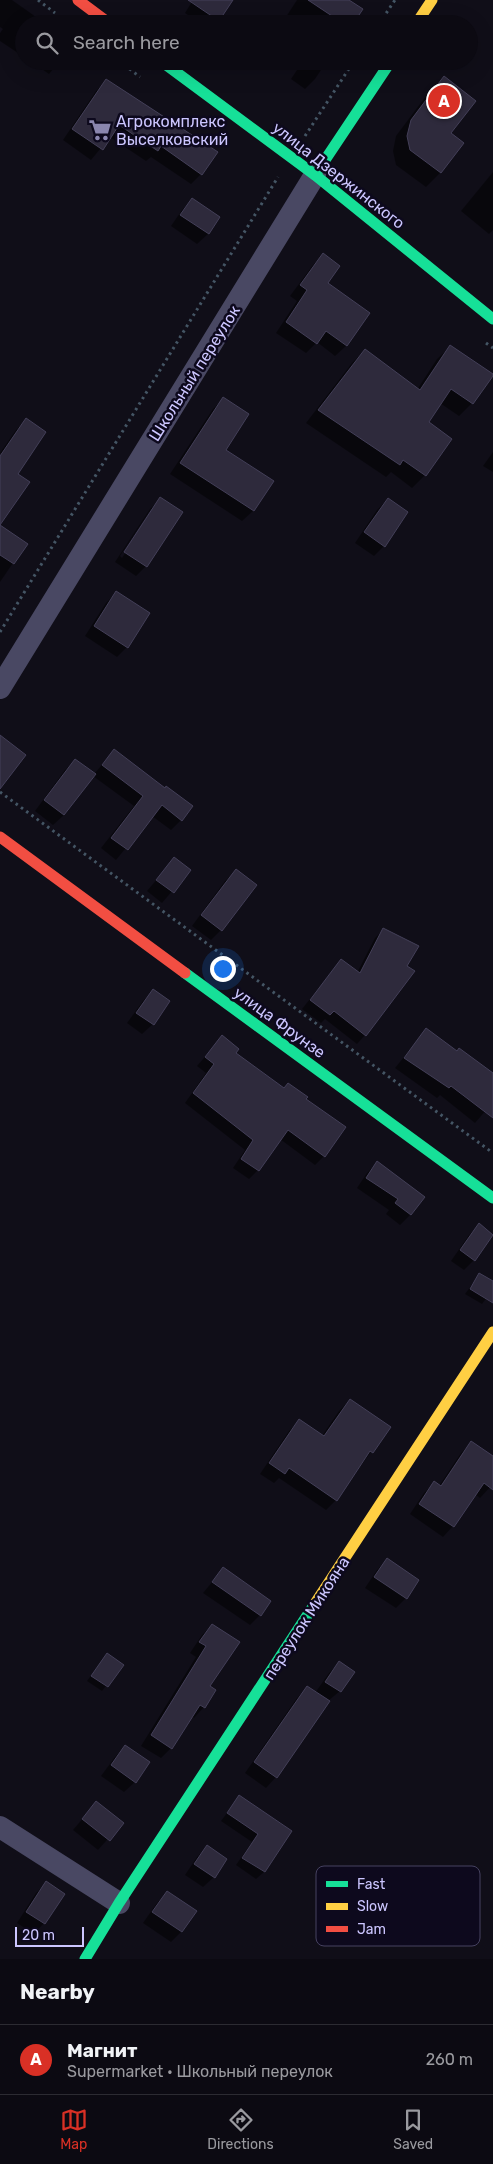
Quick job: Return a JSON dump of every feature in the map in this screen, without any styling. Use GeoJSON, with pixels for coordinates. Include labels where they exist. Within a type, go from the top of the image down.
{"type":"FeatureCollection","features":[{"type":"Feature","properties":{"kind":"street"},"geometry":{"type":"LineString","coordinates":[[78,0],[98,15]]}},
{"type":"Feature","properties":{"kind":"street"},"geometry":{"type":"LineString","coordinates":[[422,15],[432,0]]}},
{"type":"Feature","properties":{"kind":"street","name":"улица Дзержинского"},"geometry":{"type":"LineString","coordinates":[[173,70],[316,175],[493,319]]}},
{"type":"Feature","properties":{"kind":"street","name":"Школьный переулок"},"geometry":{"type":"LineString","coordinates":[[0,688],[316,175],[385,70]]}},
{"type":"Feature","properties":{"kind":"street","name":"улица Фрунзе"},"geometry":{"type":"LineString","coordinates":[[0,837],[493,1198]]}},
{"type":"Feature","properties":{"kind":"street","name":"переулок Микояна"},"geometry":{"type":"LineString","coordinates":[[85,1959],[118,1903],[493,1332]]}},
{"type":"Feature","properties":{"kind":"street"},"geometry":{"type":"LineString","coordinates":[[0,1827],[118,1903]]}},
{"type":"Feature","properties":{"kind":"path"},"geometry":{"type":"LineString","coordinates":[[38,0],[58,15]]}},
{"type":"Feature","properties":{"kind":"path"},"geometry":{"type":"LineString","coordinates":[[385,15],[395,0]]}},
{"type":"Feature","properties":{"kind":"path"},"geometry":{"type":"LineString","coordinates":[[0,632],[291,156],[348,70]]}},
{"type":"Feature","properties":{"kind":"path"},"geometry":{"type":"LineString","coordinates":[[0,792],[493,1153]]}},
{"type":"Feature","properties":{"kind":"building"},"geometry":{"type":"Polygon","coordinates":[[[188,0],[233,0],[223,15],[210,15],[188,0]]]}},
{"type":"Feature","properties":{"kind":"building"},"geometry":{"type":"Polygon","coordinates":[[[308,0],[349,0],[363,9],[359,15],[330,15],[308,0]]]}},
{"type":"Feature","properties":{"kind":"building"},"geometry":{"type":"Polygon","coordinates":[[[444,76],[476,101],[451,133],[464,143],[441,173],[410,150],[407,136],[411,120],[444,76]]]}},
{"type":"Feature","properties":{"kind":"building"},"geometry":{"type":"Polygon","coordinates":[[[106,79],[218,152],[202,175],[161,146],[158,151],[119,125],[103,150],[72,129],[106,79]]]}},
{"type":"Feature","properties":{"kind":"building"},"geometry":{"type":"Polygon","coordinates":[[[192,198],[220,217],[209,234],[180,215],[192,198]]]}},
{"type":"Feature","properties":{"kind":"building"},"geometry":{"type":"Polygon","coordinates":[[[323,253],[340,266],[328,283],[370,313],[347,346],[326,331],[317,344],[286,322],[307,290],[300,285],[323,253]]]}},
{"type":"Feature","properties":{"kind":"building"},"geometry":{"type":"Polygon","coordinates":[[[450,345],[493,374],[493,376],[473,404],[451,389],[429,422],[452,439],[426,476],[403,460],[400,465],[318,410],[365,349],[420,390],[450,345]]]}},
{"type":"Feature","properties":{"kind":"building"},"geometry":{"type":"Polygon","coordinates":[[[223,397],[249,414],[226,450],[274,481],[254,511],[180,463],[223,397]]]}},
{"type":"Feature","properties":{"kind":"building"},"geometry":{"type":"Polygon","coordinates":[[[26,418],[46,432],[18,474],[30,482],[0,525],[0,456],[26,418]]]}},
{"type":"Feature","properties":{"kind":"building"},"geometry":{"type":"Polygon","coordinates":[[[160,497],[183,512],[147,567],[124,552],[160,497]]]}},
{"type":"Feature","properties":{"kind":"building"},"geometry":{"type":"Polygon","coordinates":[[[388,498],[408,512],[385,547],[364,532],[388,498]]]}},
{"type":"Feature","properties":{"kind":"building"},"geometry":{"type":"Polygon","coordinates":[[[0,525],[28,544],[14,564],[0,555],[0,525]]]}},
{"type":"Feature","properties":{"kind":"building"},"geometry":{"type":"Polygon","coordinates":[[[116,591],[150,613],[128,648],[94,626],[116,591]]]}},
{"type":"Feature","properties":{"kind":"building"},"geometry":{"type":"Polygon","coordinates":[[[0,735],[26,755],[0,789],[0,735]]]}},
{"type":"Feature","properties":{"kind":"building"},"geometry":{"type":"Polygon","coordinates":[[[114,749],[165,788],[166,786],[193,806],[182,821],[162,805],[128,850],[111,838],[143,796],[102,765],[114,749]]]}},
{"type":"Feature","properties":{"kind":"building"},"geometry":{"type":"Polygon","coordinates":[[[75,759],[96,774],[64,815],[44,800],[75,759]]]}},
{"type":"Feature","properties":{"kind":"building"},"geometry":{"type":"Polygon","coordinates":[[[174,857],[191,870],[174,893],[156,880],[174,857]]]}},
{"type":"Feature","properties":{"kind":"building"},"geometry":{"type":"Polygon","coordinates":[[[236,869],[257,885],[222,931],[201,915],[236,869]]]}},
{"type":"Feature","properties":{"kind":"building"},"geometry":{"type":"Polygon","coordinates":[[[383,928],[419,946],[407,966],[415,971],[366,1036],[334,1011],[330,1015],[310,1000],[341,959],[360,973],[383,928]]]}},
{"type":"Feature","properties":{"kind":"building"},"geometry":{"type":"Polygon","coordinates":[[[153,989],[170,1001],[154,1025],[136,1013],[153,989]]]}},
{"type":"Feature","properties":{"kind":"building"},"geometry":{"type":"Polygon","coordinates":[[[426,1028],[457,1051],[459,1048],[493,1073],[493,1118],[451,1086],[449,1088],[404,1058],[426,1028]]]}},
{"type":"Feature","properties":{"kind":"building"},"geometry":{"type":"Polygon","coordinates":[[[222,1035],[239,1049],[236,1053],[284,1088],[288,1083],[308,1097],[306,1099],[346,1127],[325,1157],[288,1130],[259,1171],[241,1159],[253,1140],[193,1093],[214,1064],[205,1057],[222,1035]]]}},
{"type":"Feature","properties":{"kind":"building"},"geometry":{"type":"Polygon","coordinates":[[[377,1161],[425,1197],[411,1215],[395,1203],[398,1199],[366,1178],[377,1161]]]}},
{"type":"Feature","properties":{"kind":"building"},"geometry":{"type":"Polygon","coordinates":[[[479,1223],[493,1235],[475,1261],[460,1250],[479,1223]]]}},
{"type":"Feature","properties":{"kind":"building"},"geometry":{"type":"Polygon","coordinates":[[[479,1273],[493,1281],[493,1303],[470,1289],[479,1273]]]}},
{"type":"Feature","properties":{"kind":"building"},"geometry":{"type":"Polygon","coordinates":[[[350,1399],[391,1427],[373,1453],[370,1451],[337,1501],[289,1468],[285,1474],[269,1463],[299,1419],[324,1436],[350,1399]]]}},
{"type":"Feature","properties":{"kind":"building"},"geometry":{"type":"Polygon","coordinates":[[[471,1441],[493,1456],[493,1490],[484,1483],[454,1527],[419,1504],[434,1481],[441,1486],[471,1441]]]}},
{"type":"Feature","properties":{"kind":"building"},"geometry":{"type":"Polygon","coordinates":[[[387,1558],[419,1580],[407,1599],[374,1577],[387,1558]]]}},
{"type":"Feature","properties":{"kind":"building"},"geometry":{"type":"Polygon","coordinates":[[[223,1567],[271,1601],[261,1616],[212,1582],[223,1567]]]}},
{"type":"Feature","properties":{"kind":"building"},"geometry":{"type":"Polygon","coordinates":[[[212,1624],[240,1642],[210,1686],[216,1690],[205,1708],[200,1705],[172,1749],[151,1735],[206,1646],[199,1642],[212,1624]]]}},
{"type":"Feature","properties":{"kind":"building"},"geometry":{"type":"Polygon","coordinates":[[[107,1653],[124,1665],[108,1687],[91,1676],[107,1653]]]}},
{"type":"Feature","properties":{"kind":"building"},"geometry":{"type":"Polygon","coordinates":[[[339,1661],[355,1672],[341,1692],[325,1682],[339,1661]]]}},
{"type":"Feature","properties":{"kind":"building"},"geometry":{"type":"Polygon","coordinates":[[[307,1686],[330,1701],[277,1778],[254,1762],[307,1686]]]}},
{"type":"Feature","properties":{"kind":"building"},"geometry":{"type":"Polygon","coordinates":[[[125,1745],[150,1762],[136,1783],[111,1765],[125,1745]]]}},
{"type":"Feature","properties":{"kind":"building"},"geometry":{"type":"Polygon","coordinates":[[[239,1795],[292,1831],[265,1872],[242,1858],[258,1834],[227,1813],[239,1795]]]}},
{"type":"Feature","properties":{"kind":"building"},"geometry":{"type":"Polygon","coordinates":[[[96,1801],[124,1823],[110,1841],[82,1819],[96,1801]]]}},
{"type":"Feature","properties":{"kind":"building"},"geometry":{"type":"Polygon","coordinates":[[[207,1845],[227,1859],[215,1878],[194,1864],[207,1845]]]}},
{"type":"Feature","properties":{"kind":"building"},"geometry":{"type":"Polygon","coordinates":[[[46,1881],[65,1894],[45,1924],[26,1912],[46,1881]]]}},
{"type":"Feature","properties":{"kind":"building"},"geometry":{"type":"Polygon","coordinates":[[[167,1891],[197,1911],[182,1932],[152,1912],[167,1891]]]}},
{"type":"Feature","properties":{"kind":"traffic: fast"},"geometry":{"type":"LineString","coordinates":[[173,70],[315,175],[493,319]]}},
{"type":"Feature","properties":{"kind":"traffic: fast"},"geometry":{"type":"LineString","coordinates":[[315,175],[385,70]]}},
{"type":"Feature","properties":{"kind":"traffic: fast"},"geometry":{"type":"LineString","coordinates":[[185,973],[493,1198]]}},
{"type":"Feature","properties":{"kind":"traffic: fast"},"geometry":{"type":"LineString","coordinates":[[85,1959],[119,1903],[314,1605]]}},
{"type":"Feature","properties":{"kind":"traffic: slow"},"geometry":{"type":"LineString","coordinates":[[422,15],[432,0]]}},
{"type":"Feature","properties":{"kind":"traffic: slow"},"geometry":{"type":"LineString","coordinates":[[314,1605],[493,1332]]}},
{"type":"Feature","properties":{"kind":"traffic: jam"},"geometry":{"type":"LineString","coordinates":[[78,0],[98,15]]}},
{"type":"Feature","properties":{"kind":"traffic: jam"},"geometry":{"type":"LineString","coordinates":[[0,837],[185,973]]}},
{"type":"Feature","properties":{"kind":"place","name":"Магнит"},"geometry":{"type":"Point","coordinates":[444,101]}},
{"type":"Feature","properties":{"kind":"place","name":"Агрокомплекс Выселковский"},"geometry":{"type":"Point","coordinates":[100,130]}}]}
